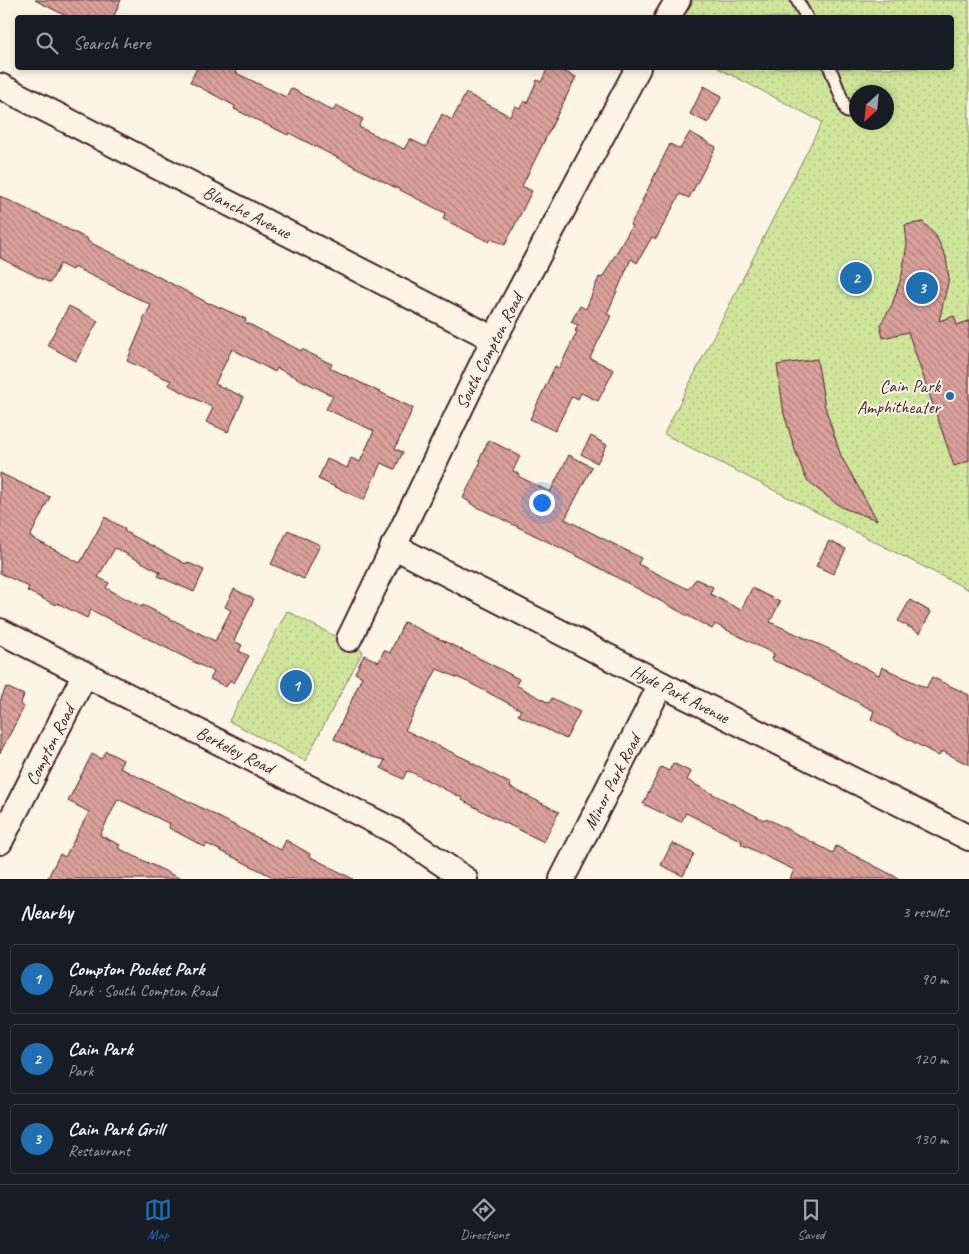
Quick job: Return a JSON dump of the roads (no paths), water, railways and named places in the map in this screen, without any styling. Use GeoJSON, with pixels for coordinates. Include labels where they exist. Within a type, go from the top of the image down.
{"type":"FeatureCollection","features":[{"type":"Feature","properties":{"kind":"street"},"geometry":{"type":"LineString","coordinates":[[669,15],[678,0]]}},
{"type":"Feature","properties":{"kind":"street","name":"South Compton Road"},"geometry":{"type":"LineString","coordinates":[[349,639],[494,339],[637,70]]}},
{"type":"Feature","properties":{"kind":"street","name":"Blanche Avenue"},"geometry":{"type":"LineString","coordinates":[[0,86],[494,339]]}},
{"type":"Feature","properties":{"kind":"street","name":"Hyde Park Avenue"},"geometry":{"type":"LineString","coordinates":[[393,546],[969,838]]}},
{"type":"Feature","properties":{"kind":"street","name":"Berkeley Road"},"geometry":{"type":"LineString","coordinates":[[0,631],[396,832],[465,879]]}},
{"type":"Feature","properties":{"kind":"street","name":"Compton Road"},"geometry":{"type":"LineString","coordinates":[[0,842],[85,674]]}},
{"type":"Feature","properties":{"kind":"street","name":"Minor Park Road"},"geometry":{"type":"LineString","coordinates":[[562,879],[662,684]]}},
{"type":"Feature","properties":{"kind":"lane"},"geometry":{"type":"LineString","coordinates":[[798,0],[806,15]]}},
{"type":"Feature","properties":{"kind":"lane"},"geometry":{"type":"LineString","coordinates":[[831,70],[847,112]]}},
{"type":"Feature","properties":{"kind":"place","name":"Cain Park"},"geometry":{"type":"Point","coordinates":[856,278]}},
{"type":"Feature","properties":{"kind":"place","name":"Cain Park Grill"},"geometry":{"type":"Point","coordinates":[922,288]}},
{"type":"Feature","properties":{"kind":"place","name":"Cain Park Amphitheater"},"geometry":{"type":"Point","coordinates":[950,396]}},
{"type":"Feature","properties":{"kind":"place","name":"Compton Pocket Park"},"geometry":{"type":"Point","coordinates":[296,686]}}]}
